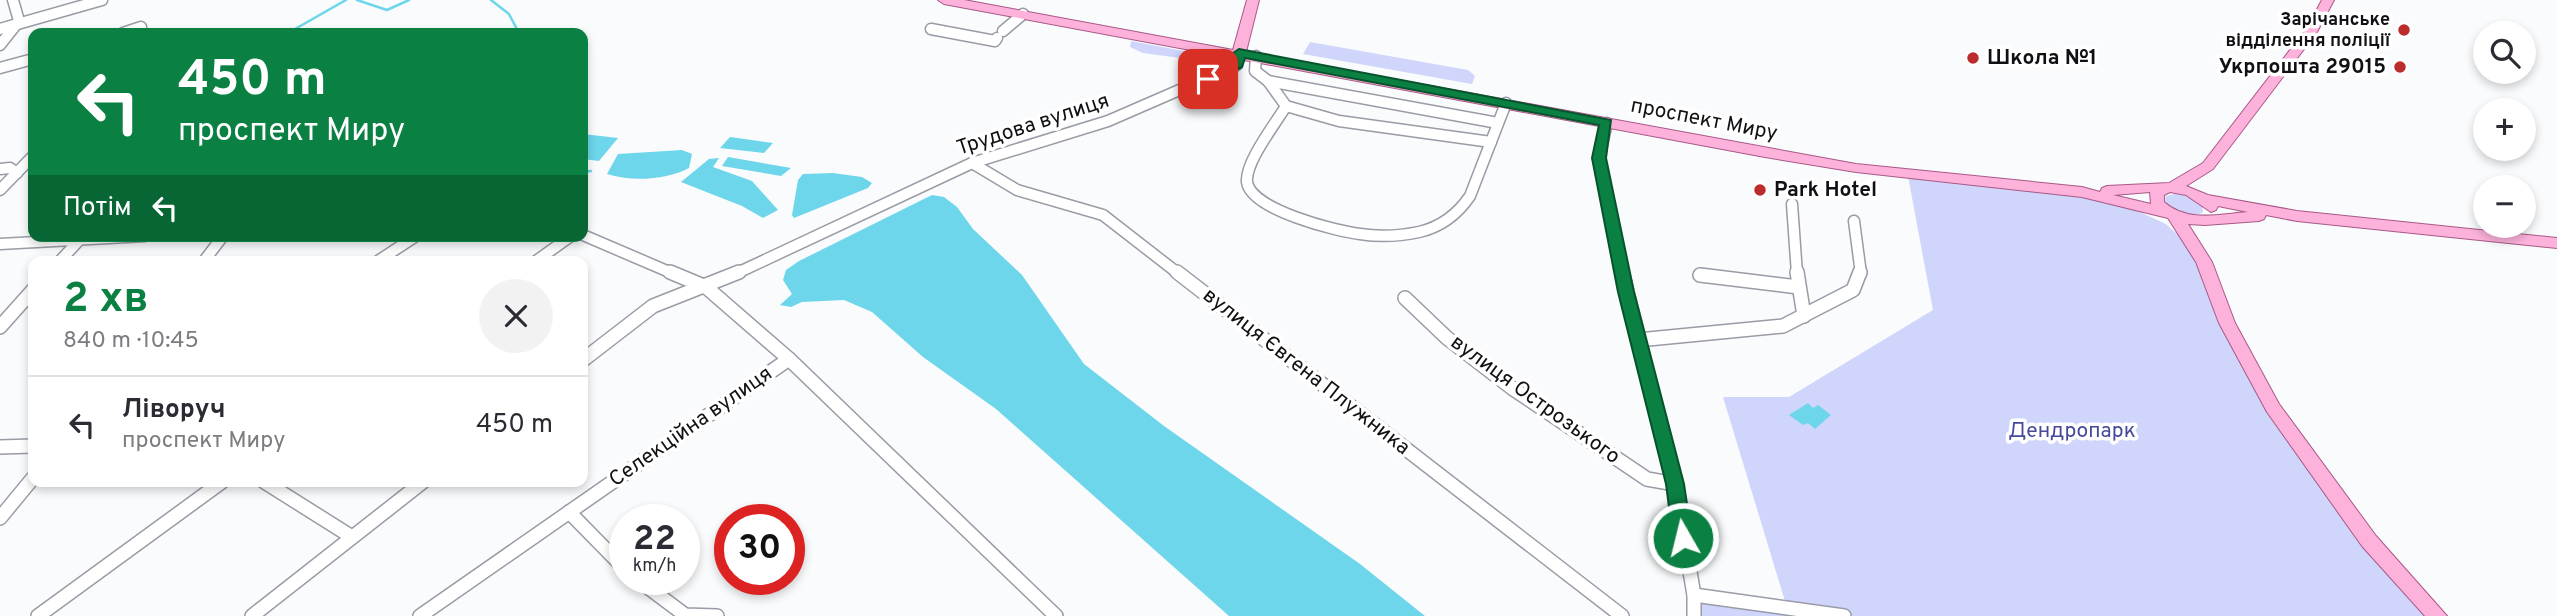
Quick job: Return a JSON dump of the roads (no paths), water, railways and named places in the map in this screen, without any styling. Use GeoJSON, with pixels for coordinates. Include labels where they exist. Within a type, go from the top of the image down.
{"type":"FeatureCollection","features":[{"type":"Feature","properties":{"kind":"main road","name":"проспект Миру"},"geometry":{"type":"LineString","coordinates":[[944,0],[1856,168],[2082,192],[2195,221],[2207,219]]}},
{"type":"Feature","properties":{"kind":"main road"},"geometry":{"type":"LineString","coordinates":[[1239,53],[1253,0]]}},
{"type":"Feature","properties":{"kind":"main road"},"geometry":{"type":"LineString","coordinates":[[2328,0],[2313,29],[2208,166],[2157,193],[2156,199],[2173,216],[2204,262],[2227,323],[2273,408],[2369,541],[2437,616]]}},
{"type":"Feature","properties":{"kind":"main road"},"geometry":{"type":"LineString","coordinates":[[2203,198],[2208,166]]}},
{"type":"Feature","properties":{"kind":"main road","name":"проспект Миру"},"geometry":{"type":"LineString","coordinates":[[2082,192],[2168,188]]}},
{"type":"Feature","properties":{"kind":"main road"},"geometry":{"type":"LineString","coordinates":[[2168,188],[2203,198],[2297,216],[2557,243]]}},
{"type":"Feature","properties":{"kind":"main road"},"geometry":{"type":"LineString","coordinates":[[2203,198],[2213,209],[2207,219],[2204,262]]}},
{"type":"Feature","properties":{"kind":"main road"},"geometry":{"type":"LineString","coordinates":[[2207,219],[2297,216]]}},
{"type":"Feature","properties":{"kind":"street"},"geometry":{"type":"LineString","coordinates":[[13,0],[19,21]]}},
{"type":"Feature","properties":{"kind":"street"},"geometry":{"type":"LineString","coordinates":[[0,29],[19,21],[102,0]]}},
{"type":"Feature","properties":{"kind":"street"},"geometry":{"type":"LineString","coordinates":[[931,29],[995,41],[1023,14]]}},
{"type":"Feature","properties":{"kind":"street"},"geometry":{"type":"LineString","coordinates":[[0,45],[19,21]]}},
{"type":"Feature","properties":{"kind":"street","name":"Трудова вулиця"},"geometry":{"type":"LineString","coordinates":[[588,356],[653,306],[706,287],[972,163],[1108,121],[1237,65],[1239,53]]}},
{"type":"Feature","properties":{"kind":"street"},"geometry":{"type":"LineString","coordinates":[[1256,56],[1255,71],[1286,106],[1368,127],[1491,142]]}},
{"type":"Feature","properties":{"kind":"street"},"geometry":{"type":"LineString","coordinates":[[0,68],[28,61]]}},
{"type":"Feature","properties":{"kind":"street"},"geometry":{"type":"LineString","coordinates":[[1265,80],[1498,123]]}},
{"type":"Feature","properties":{"kind":"street"},"geometry":{"type":"LineString","coordinates":[[1286,106],[1250,168],[1246,184],[1255,198],[1337,230],[1404,234],[1442,224],[1462,209],[1506,103]]}},
{"type":"Feature","properties":{"kind":"street"},"geometry":{"type":"LineString","coordinates":[[1606,122],[1599,158],[1638,340],[1675,484],[1694,595],[1694,616]]}},
{"type":"Feature","properties":{"kind":"street"},"geometry":{"type":"LineString","coordinates":[[0,190],[28,162]]}},
{"type":"Feature","properties":{"kind":"street","name":"вулиця Євгена Плужника"},"geometry":{"type":"LineString","coordinates":[[972,163],[986,176],[1007,188],[1103,215],[1622,616]]}},
{"type":"Feature","properties":{"kind":"street"},"geometry":{"type":"LineString","coordinates":[[0,169],[10,168],[18,173]]}},
{"type":"Feature","properties":{"kind":"street"},"geometry":{"type":"LineString","coordinates":[[1792,204],[1798,287],[1804,316]]}},
{"type":"Feature","properties":{"kind":"street"},"geometry":{"type":"LineString","coordinates":[[1638,340],[1783,326],[1853,290],[1860,284],[1854,220]]}},
{"type":"Feature","properties":{"kind":"street"},"geometry":{"type":"LineString","coordinates":[[588,236],[706,287]]}},
{"type":"Feature","properties":{"kind":"street"},"geometry":{"type":"LineString","coordinates":[[0,244],[28,242]]}},
{"type":"Feature","properties":{"kind":"street"},"geometry":{"type":"LineString","coordinates":[[64,256],[77,242]]}},
{"type":"Feature","properties":{"kind":"street"},"geometry":{"type":"LineString","coordinates":[[208,256],[218,242]]}},
{"type":"Feature","properties":{"kind":"street"},"geometry":{"type":"LineString","coordinates":[[385,256],[407,242]]}},
{"type":"Feature","properties":{"kind":"street"},"geometry":{"type":"LineString","coordinates":[[543,256],[563,242]]}},
{"type":"Feature","properties":{"kind":"street"},"geometry":{"type":"LineString","coordinates":[[1700,275],[1798,287]]}},
{"type":"Feature","properties":{"kind":"street","name":"Селекційна вулиця"},"geometry":{"type":"LineString","coordinates":[[706,287],[789,359],[1056,616]]}},
{"type":"Feature","properties":{"kind":"street"},"geometry":{"type":"LineString","coordinates":[[0,327],[28,296]]}},
{"type":"Feature","properties":{"kind":"street","name":"вулиця Острозького"},"geometry":{"type":"LineString","coordinates":[[1405,298],[1447,338],[1512,388],[1647,479],[1675,484]]}},
{"type":"Feature","properties":{"kind":"street","name":"Селекційна вулиця"},"geometry":{"type":"LineString","coordinates":[[420,616],[789,359]]}},
{"type":"Feature","properties":{"kind":"street"},"geometry":{"type":"LineString","coordinates":[[0,447],[28,446]]}},
{"type":"Feature","properties":{"kind":"street"},"geometry":{"type":"LineString","coordinates":[[0,518],[28,484]]}},
{"type":"Feature","properties":{"kind":"street"},"geometry":{"type":"LineString","coordinates":[[38,616],[215,487]]}},
{"type":"Feature","properties":{"kind":"street"},"geometry":{"type":"LineString","coordinates":[[272,487],[352,537]]}},
{"type":"Feature","properties":{"kind":"street"},"geometry":{"type":"LineString","coordinates":[[252,616],[416,487]]}},
{"type":"Feature","properties":{"kind":"street"},"geometry":{"type":"LineString","coordinates":[[569,512],[609,553]]}},
{"type":"Feature","properties":{"kind":"street"},"geometry":{"type":"LineString","coordinates":[[658,595],[685,615],[717,616]]}},
{"type":"Feature","properties":{"kind":"street"},"geometry":{"type":"LineString","coordinates":[[1694,595],[1844,616]]}},
{"type":"Feature","properties":{"kind":"waterway"},"geometry":{"type":"LineString","coordinates":[[297,28],[346,0]]}},
{"type":"Feature","properties":{"kind":"waterway"},"geometry":{"type":"LineString","coordinates":[[357,0],[387,10],[409,0]]}},
{"type":"Feature","properties":{"kind":"waterway"},"geometry":{"type":"LineString","coordinates":[[491,0],[509,14],[516,28]]}},
{"type":"Feature","properties":{"kind":"place","name":"Зарічанське відділення поліції"},"geometry":{"type":"Point","coordinates":[2404,30]}},
{"type":"Feature","properties":{"kind":"place","name":"Школа №1"},"geometry":{"type":"Point","coordinates":[1973,58]}},
{"type":"Feature","properties":{"kind":"place","name":"Укрпошта 29015"},"geometry":{"type":"Point","coordinates":[2400,67]}},
{"type":"Feature","properties":{"kind":"place","name":"Park Hotel"},"geometry":{"type":"Point","coordinates":[1760,190]}},
{"type":"Feature","properties":{"kind":"park label","name":"Дендропарк"},"geometry":{"type":"Point","coordinates":[2072,431]}}]}
